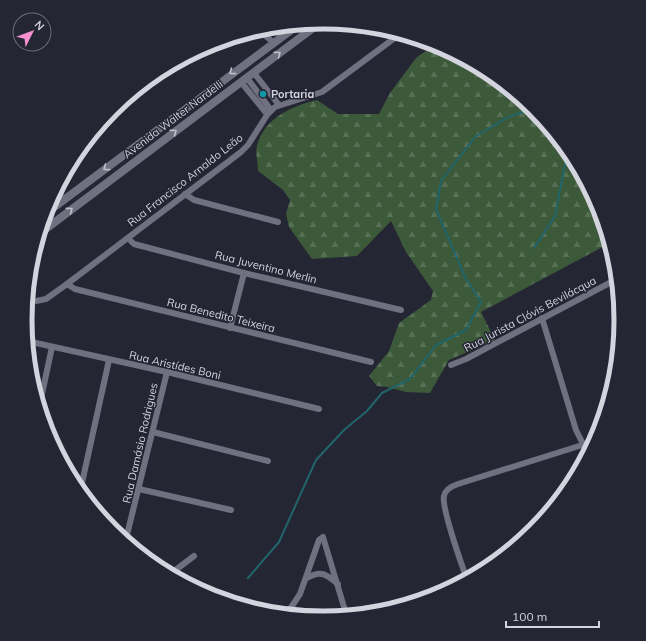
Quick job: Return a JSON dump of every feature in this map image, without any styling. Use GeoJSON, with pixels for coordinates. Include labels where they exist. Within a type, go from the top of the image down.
{"type":"FeatureCollection","features":[{"type":"Feature","properties":{"kind":"street","name":"Avenida Walter Nardelli"},"geometry":{"type":"LineString","coordinates":[[47,228],[311,30]]}},
{"type":"Feature","properties":{"kind":"street","name":"Avenida Walter Nardelli"},"geometry":{"type":"LineString","coordinates":[[55,206],[289,31]]}},
{"type":"Feature","properties":{"kind":"street"},"geometry":{"type":"LineString","coordinates":[[265,35],[273,42]]}},
{"type":"Feature","properties":{"kind":"street"},"geometry":{"type":"LineString","coordinates":[[273,110],[317,95],[394,38]]}},
{"type":"Feature","properties":{"kind":"street"},"geometry":{"type":"LineString","coordinates":[[258,53],[247,68],[245,75],[273,110]]}},
{"type":"Feature","properties":{"kind":"street"},"geometry":{"type":"LineString","coordinates":[[247,78],[273,110]]}},
{"type":"Feature","properties":{"kind":"street","name":"Rua Francisco Arnaldo Leão"},"geometry":{"type":"LineString","coordinates":[[36,301],[46,299],[67,284],[245,149],[273,110]]}},
{"type":"Feature","properties":{"kind":"street"},"geometry":{"type":"LineString","coordinates":[[185,194],[194,200],[278,222]]}},
{"type":"Feature","properties":{"kind":"street","name":"Rua Juventino Merlin"},"geometry":{"type":"LineString","coordinates":[[128,238],[134,244],[244,273],[401,310]]}},
{"type":"Feature","properties":{"kind":"street"},"geometry":{"type":"LineString","coordinates":[[230,328],[244,273]]}},
{"type":"Feature","properties":{"kind":"street","name":"Rua Jurista Clóvis Bevilácqua"},"geometry":{"type":"LineString","coordinates":[[450,365],[466,359],[612,282]]}},
{"type":"Feature","properties":{"kind":"street","name":"Rua Benedito Teixeira"},"geometry":{"type":"LineString","coordinates":[[67,284],[75,289],[371,362]]}},
{"type":"Feature","properties":{"kind":"street"},"geometry":{"type":"LineString","coordinates":[[542,318],[576,430],[583,444]]}},
{"type":"Feature","properties":{"kind":"street","name":"Rua Aristídes Boni"},"geometry":{"type":"LineString","coordinates":[[32,342],[167,372],[319,409]]}},
{"type":"Feature","properties":{"kind":"street"},"geometry":{"type":"LineString","coordinates":[[41,397],[52,347]]}},
{"type":"Feature","properties":{"kind":"street"},"geometry":{"type":"LineString","coordinates":[[82,483],[109,360]]}},
{"type":"Feature","properties":{"kind":"street","name":"Rua Damásio Rodrigues"},"geometry":{"type":"LineString","coordinates":[[128,537],[167,372]]}},
{"type":"Feature","properties":{"kind":"street"},"geometry":{"type":"LineString","coordinates":[[153,432],[268,460]]}},
{"type":"Feature","properties":{"kind":"street"},"geometry":{"type":"LineString","coordinates":[[465,575],[446,513],[443,497],[446,492],[458,484],[587,443]]}},
{"type":"Feature","properties":{"kind":"street"},"geometry":{"type":"LineString","coordinates":[[139,489],[231,510]]}},
{"type":"Feature","properties":{"kind":"street"},"geometry":{"type":"LineString","coordinates":[[291,610],[307,578],[319,540],[323,537],[346,611]]}},
{"type":"Feature","properties":{"kind":"street"},"geometry":{"type":"LineString","coordinates":[[174,571],[194,556]]}},
{"type":"Feature","properties":{"kind":"street"},"geometry":{"type":"LineString","coordinates":[[307,578],[315,573],[327,575],[338,584]]}},
{"type":"Feature","properties":{"kind":"green space"},"geometry":{"type":"Polygon","coordinates":[[[429,49],[452,59],[485,78],[529,114],[554,143],[575,175],[592,209],[605,246],[481,312],[495,340],[449,360],[430,393],[406,392],[377,386],[369,376],[389,351],[399,323],[431,300],[433,291],[406,252],[391,221],[357,256],[312,259],[289,227],[286,214],[290,200],[283,190],[258,171],[256,155],[256,149],[261,136],[272,121],[298,106],[317,100],[338,114],[379,114],[390,93],[416,58],[429,49]]]}},
{"type":"Feature","properties":{"kind":"waterway"},"geometry":{"type":"LineString","coordinates":[[248,578],[279,542],[316,460],[344,430],[367,411],[382,393],[410,379],[436,345],[466,330],[481,302],[465,277],[436,209],[441,181],[476,136],[508,117],[526,111]]}},
{"type":"Feature","properties":{"kind":"waterway"},"geometry":{"type":"LineString","coordinates":[[534,248],[555,216],[566,161]]}},
{"type":"Feature","properties":{"kind":"place","name":"Portaria"},"geometry":{"type":"Point","coordinates":[263,94]}}]}
